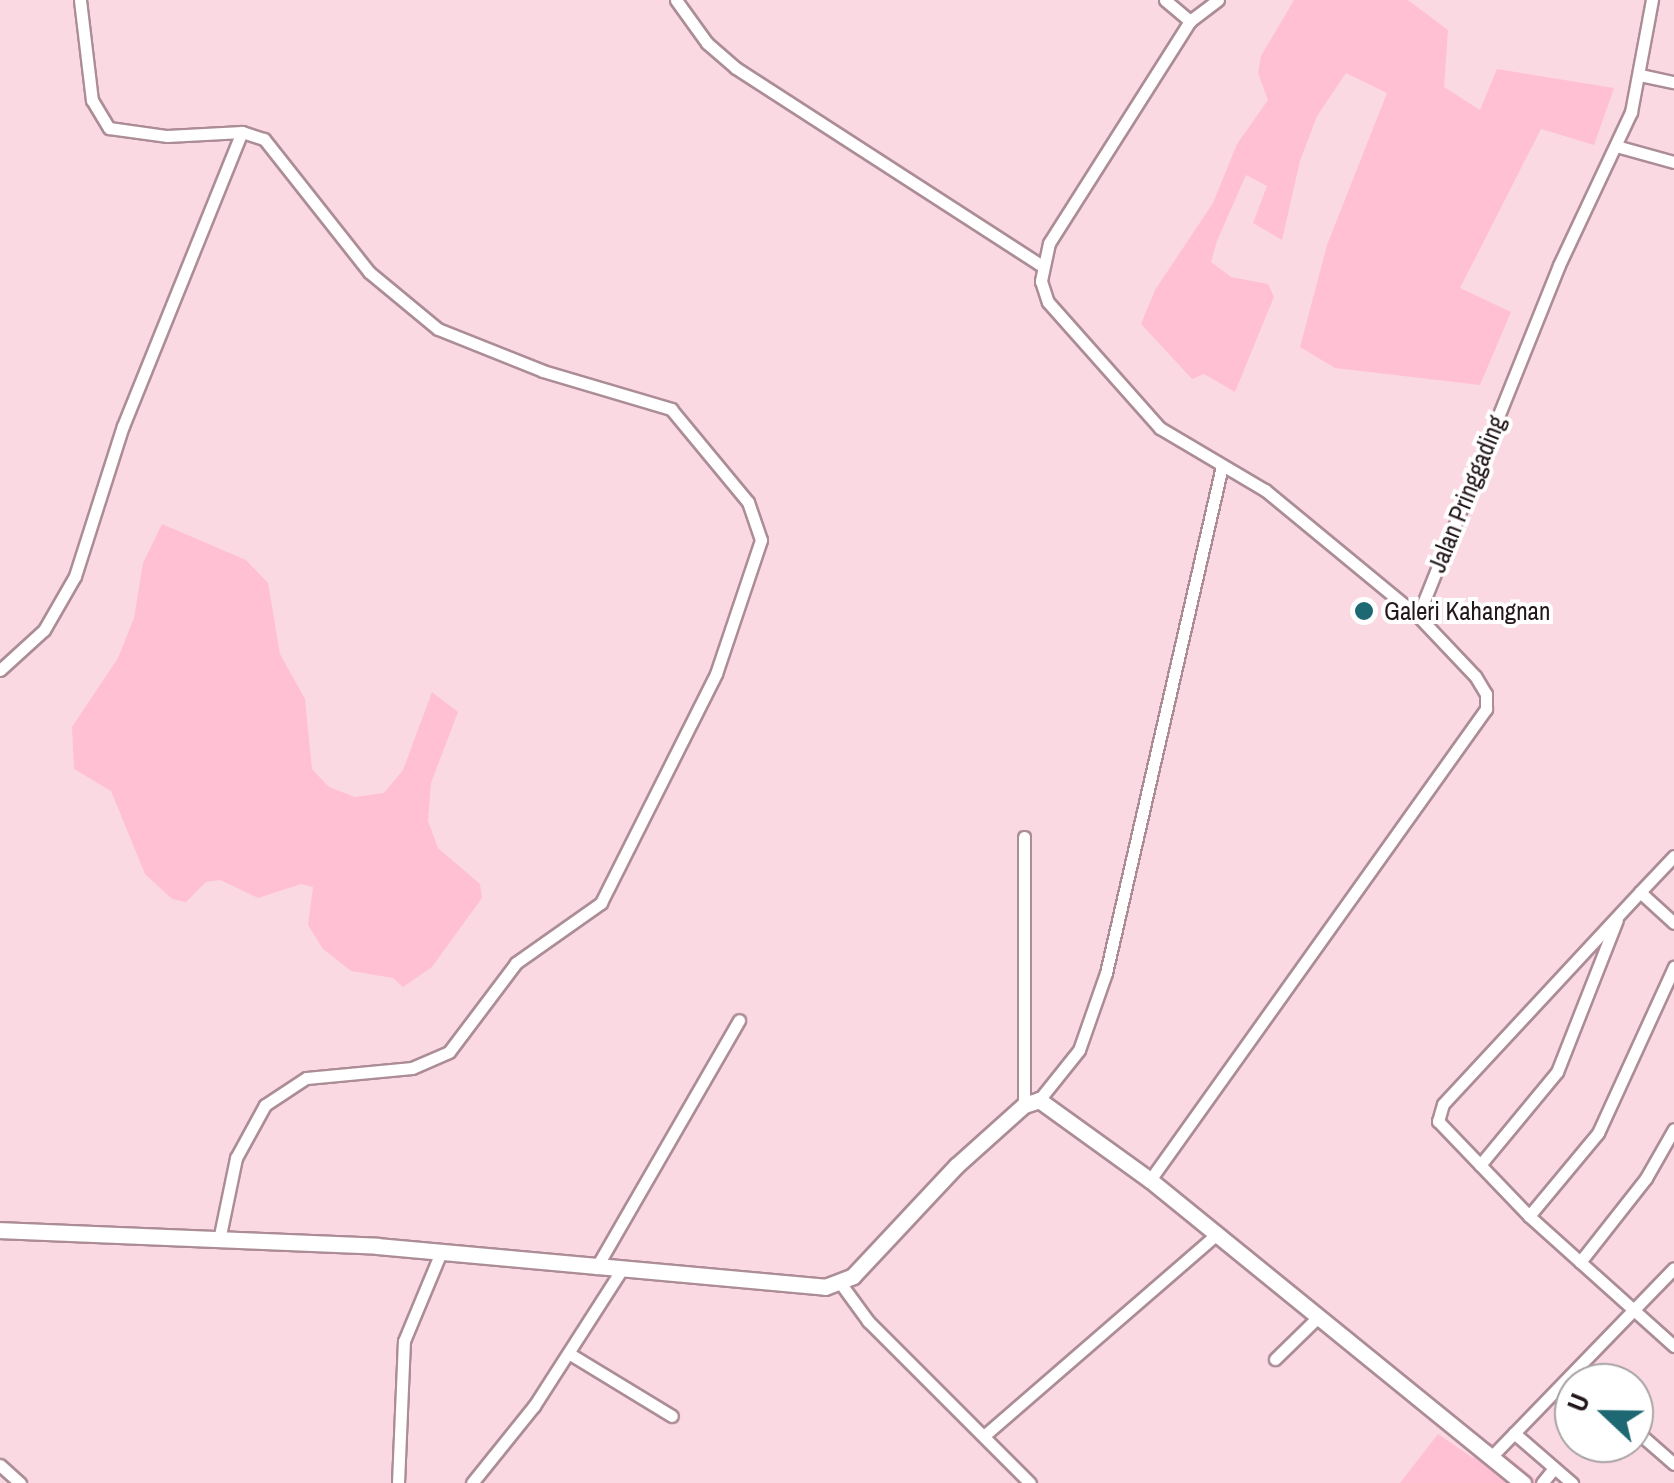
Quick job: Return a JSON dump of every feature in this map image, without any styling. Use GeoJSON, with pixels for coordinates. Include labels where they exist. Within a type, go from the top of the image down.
{"type":"FeatureCollection","features":[{"type":"Feature","properties":{"kind":"street"},"geometry":{"type":"LineString","coordinates":[[80,0],[92,100],[109,128],[167,136],[242,132],[273,148],[369,272],[438,329],[543,371],[671,408],[748,502],[761,540],[716,674],[601,903],[516,963],[449,1052],[412,1068],[306,1078],[264,1105],[236,1158],[220,1240]]}},
{"type":"Feature","properties":{"kind":"street"},"geometry":{"type":"LineString","coordinates":[[676,0],[707,43],[736,68],[1042,266]]}},
{"type":"Feature","properties":{"kind":"street"},"geometry":{"type":"LineString","coordinates":[[1165,0],[1190,21]]}},
{"type":"Feature","properties":{"kind":"street"},"geometry":{"type":"LineString","coordinates":[[1150,1180],[1486,710],[1486,694],[1475,676],[1418,616],[1265,490],[1160,428],[1068,331],[1048,302],[1042,266],[1050,243],[1190,21],[1218,0]]}},
{"type":"Feature","properties":{"kind":"street","name":"Jalan Pringgading"},"geometry":{"type":"LineString","coordinates":[[1418,616],[1559,266],[1616,146],[1640,75],[1652,0]]}},
{"type":"Feature","properties":{"kind":"street"},"geometry":{"type":"LineString","coordinates":[[1640,75],[1674,82]]}},
{"type":"Feature","properties":{"kind":"street"},"geometry":{"type":"LineString","coordinates":[[0,670],[44,630],[75,576],[123,426],[242,132]]}},
{"type":"Feature","properties":{"kind":"street"},"geometry":{"type":"LineString","coordinates":[[1616,146],[1674,162]]}},
{"type":"Feature","properties":{"kind":"street"},"geometry":{"type":"LineString","coordinates":[[0,1230],[441,1252],[794,1287],[841,1284],[1031,1102],[1078,1050],[1106,973],[1222,466]]}},
{"type":"Feature","properties":{"kind":"street"},"geometry":{"type":"LineString","coordinates":[[1024,836],[1031,1102]]}},
{"type":"Feature","properties":{"kind":"street"},"geometry":{"type":"LineString","coordinates":[[1674,856],[1438,1111],[1440,1127],[1529,1216],[1674,1346]]}},
{"type":"Feature","properties":{"kind":"street"},"geometry":{"type":"LineString","coordinates":[[1640,892],[1674,923]]}},
{"type":"Feature","properties":{"kind":"street"},"geometry":{"type":"LineString","coordinates":[[1480,1165],[1557,1072],[1618,916]]}},
{"type":"Feature","properties":{"kind":"street"},"geometry":{"type":"LineString","coordinates":[[1529,1216],[1598,1133],[1674,967]]}},
{"type":"Feature","properties":{"kind":"street"},"geometry":{"type":"LineString","coordinates":[[596,1268],[738,1020]]}},
{"type":"Feature","properties":{"kind":"street"},"geometry":{"type":"LineString","coordinates":[[1031,1102],[1150,1180],[1523,1483]]}},
{"type":"Feature","properties":{"kind":"street"},"geometry":{"type":"LineString","coordinates":[[1580,1262],[1646,1178],[1674,1130]]}},
{"type":"Feature","properties":{"kind":"street"},"geometry":{"type":"LineString","coordinates":[[986,1434],[1216,1235]]}},
{"type":"Feature","properties":{"kind":"street"},"geometry":{"type":"LineString","coordinates":[[398,1483],[404,1341],[441,1252]]}},
{"type":"Feature","properties":{"kind":"street"},"geometry":{"type":"LineString","coordinates":[[1583,1363],[1674,1268]]}},
{"type":"Feature","properties":{"kind":"street"},"geometry":{"type":"LineString","coordinates":[[472,1483],[570,1354],[622,1270]]}},
{"type":"Feature","properties":{"kind":"street"},"geometry":{"type":"LineString","coordinates":[[841,1284],[868,1321],[986,1434],[1030,1483]]}},
{"type":"Feature","properties":{"kind":"street"},"geometry":{"type":"LineString","coordinates":[[1275,1359],[1317,1318]]}},
{"type":"Feature","properties":{"kind":"street"},"geometry":{"type":"LineString","coordinates":[[570,1354],[672,1416]]}},
{"type":"Feature","properties":{"kind":"street"},"geometry":{"type":"LineString","coordinates":[[1491,1457],[1554,1392]]}},
{"type":"Feature","properties":{"kind":"street"},"geometry":{"type":"LineString","coordinates":[[1514,1432],[1572,1483]]}},
{"type":"Feature","properties":{"kind":"street"},"geometry":{"type":"LineString","coordinates":[[1654,1446],[1674,1464]]}},
{"type":"Feature","properties":{"kind":"street"},"geometry":{"type":"LineString","coordinates":[[0,1466],[20,1483]]}},
{"type":"Feature","properties":{"kind":"street"},"geometry":{"type":"LineString","coordinates":[[1542,1483],[1554,1468]]}},
{"type":"Feature","properties":{"kind":"shaded area"},"geometry":{"type":"Polygon","coordinates":[[[1294,0],[1408,0],[1448,30],[1444,87],[1480,110],[1497,69],[1614,88],[1594,145],[1541,129],[1460,288],[1511,312],[1480,385],[1335,368],[1300,347],[1327,245],[1387,93],[1346,73],[1317,116],[1300,161],[1282,240],[1253,223],[1267,186],[1246,175],[1217,241],[1211,262],[1231,277],[1268,284],[1274,297],[1235,392],[1204,374],[1192,379],[1141,324],[1155,290],[1213,203],[1237,144],[1268,100],[1258,73],[1261,56],[1294,0]]]}},
{"type":"Feature","properties":{"kind":"shaded area"},"geometry":{"type":"Polygon","coordinates":[[[162,524],[246,560],[268,583],[280,654],[305,699],[312,769],[329,787],[355,797],[384,793],[403,770],[432,692],[458,712],[431,783],[428,821],[438,848],[480,884],[482,898],[432,967],[403,987],[393,978],[351,971],[323,949],[308,925],[313,887],[301,884],[258,898],[220,880],[206,882],[186,902],[172,899],[145,874],[111,791],[74,769],[72,727],[118,658],[134,618],[143,563],[162,524]]]}},
{"type":"Feature","properties":{"kind":"shaded area"},"geometry":{"type":"Polygon","coordinates":[[[1438,1434],[1473,1458],[1490,1442],[1540,1483],[1400,1483],[1438,1434]]]}},
{"type":"Feature","properties":{"kind":"place","name":"Galeri Kahangnan"},"geometry":{"type":"Point","coordinates":[1364,611]}}]}
